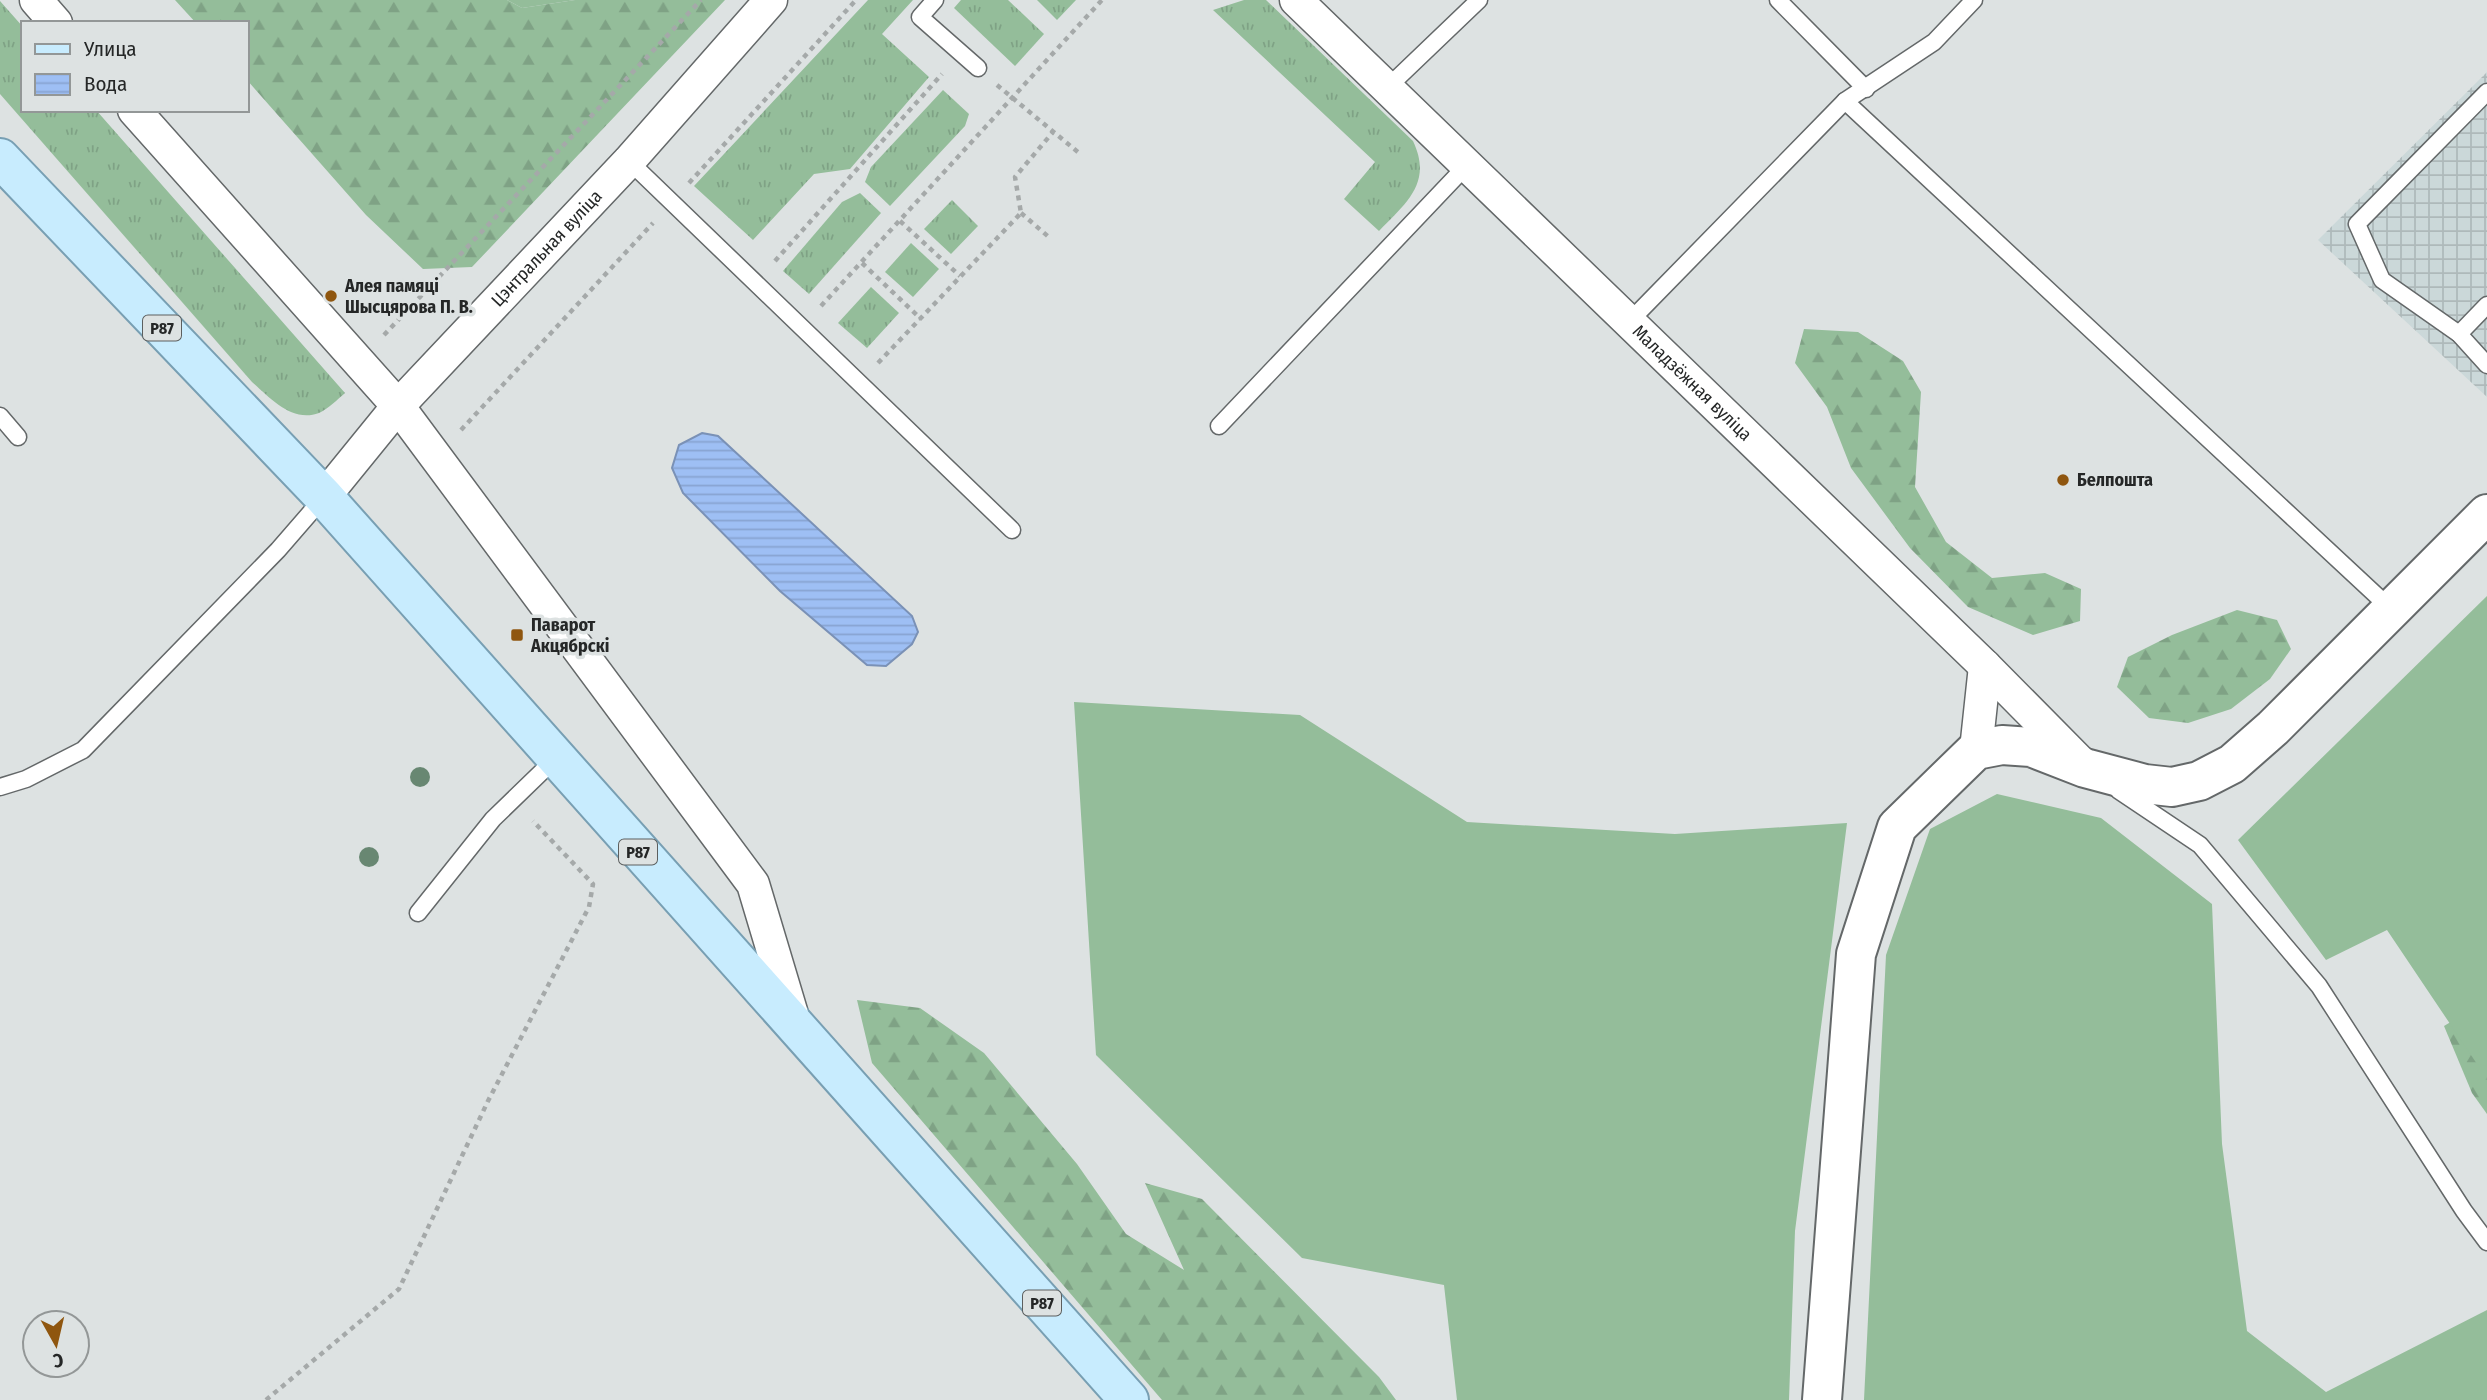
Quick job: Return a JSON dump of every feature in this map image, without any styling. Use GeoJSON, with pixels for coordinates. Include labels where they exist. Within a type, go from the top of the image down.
{"type":"FeatureCollection","features":[{"type":"Feature","properties":{"kind":"main road","name":"Р87"},"geometry":{"type":"LineString","coordinates":[[0,158],[324,497],[613,825],[794,1021],[1129,1400]]}},
{"type":"Feature","properties":{"kind":"street"},"geometry":{"type":"LineString","coordinates":[[36,0],[54,21]]}},
{"type":"Feature","properties":{"kind":"street","name":"Цэнтральная вуліца"},"geometry":{"type":"LineString","coordinates":[[324,497],[398,406],[629,161],[771,0]]}},
{"type":"Feature","properties":{"kind":"street","name":"Маладзёжная вуліца"},"geometry":{"type":"LineString","coordinates":[[1296,0],[1985,666],[2085,768]]}},
{"type":"Feature","properties":{"kind":"street"},"geometry":{"type":"LineString","coordinates":[[136,112],[398,406],[753,884],[794,1021]]}},
{"type":"Feature","properties":{"kind":"street"},"geometry":{"type":"LineString","coordinates":[[1822,1400],[1856,954],[1897,827],[1976,750],[2002,745],[2031,747],[2085,768],[2145,783],[2172,786],[2199,781],[2232,764],[2487,514]]}},
{"type":"Feature","properties":{"kind":"street"},"geometry":{"type":"LineString","coordinates":[[1976,750],[1985,666]]}},
{"type":"Feature","properties":{"kind":"lane"},"geometry":{"type":"LineString","coordinates":[[935,0],[920,17],[978,68]]}},
{"type":"Feature","properties":{"kind":"lane"},"geometry":{"type":"LineString","coordinates":[[1387,88],[1479,0]]}},
{"type":"Feature","properties":{"kind":"lane"},"geometry":{"type":"LineString","coordinates":[[1778,0],[1866,89]]}},
{"type":"Feature","properties":{"kind":"lane"},"geometry":{"type":"LineString","coordinates":[[1628,323],[1845,101],[1934,42],[1974,0]]}},
{"type":"Feature","properties":{"kind":"lane"},"geometry":{"type":"LineString","coordinates":[[2487,92],[2357,224],[2382,280],[2459,334],[2487,365]]}},
{"type":"Feature","properties":{"kind":"lane"},"geometry":{"type":"LineString","coordinates":[[1845,101],[2391,610]]}},
{"type":"Feature","properties":{"kind":"lane"},"geometry":{"type":"LineString","coordinates":[[629,161],[1013,530]]}},
{"type":"Feature","properties":{"kind":"lane"},"geometry":{"type":"LineString","coordinates":[[1219,426],[1467,165]]}},
{"type":"Feature","properties":{"kind":"lane"},"geometry":{"type":"LineString","coordinates":[[2459,334],[2487,304]]}},
{"type":"Feature","properties":{"kind":"lane"},"geometry":{"type":"LineString","coordinates":[[0,416],[18,437]]}},
{"type":"Feature","properties":{"kind":"lane"},"geometry":{"type":"LineString","coordinates":[[0,787],[26,779],[83,750],[278,550],[324,497]]}},
{"type":"Feature","properties":{"kind":"lane"},"geometry":{"type":"LineString","coordinates":[[418,913],[493,819],[556,758]]}},
{"type":"Feature","properties":{"kind":"lane"},"geometry":{"type":"LineString","coordinates":[[2085,768],[2200,845],[2319,986],[2463,1211],[2487,1242]]}},
{"type":"Feature","properties":{"kind":"path"},"geometry":{"type":"LineString","coordinates":[[358,362],[701,0]]}},
{"type":"Feature","properties":{"kind":"path"},"geometry":{"type":"LineString","coordinates":[[436,457],[856,0]]}},
{"type":"Feature","properties":{"kind":"path"},"geometry":{"type":"LineString","coordinates":[[801,329],[1102,0]]}},
{"type":"Feature","properties":{"kind":"path"},"geometry":{"type":"LineString","coordinates":[[755,284],[961,53]]}},
{"type":"Feature","properties":{"kind":"path"},"geometry":{"type":"LineString","coordinates":[[978,68],[1079,153]]}},
{"type":"Feature","properties":{"kind":"path"},"geometry":{"type":"LineString","coordinates":[[1051,239],[1021,213],[1015,177],[1053,132]]}},
{"type":"Feature","properties":{"kind":"path"},"geometry":{"type":"LineString","coordinates":[[859,384],[1021,213]]}},
{"type":"Feature","properties":{"kind":"path"},"geometry":{"type":"LineString","coordinates":[[900,220],[960,276]]}},
{"type":"Feature","properties":{"kind":"path"},"geometry":{"type":"LineString","coordinates":[[862,262],[921,319]]}},
{"type":"Feature","properties":{"kind":"path"},"geometry":{"type":"LineString","coordinates":[[266,1400],[399,1289],[488,1101],[589,907],[593,884],[513,800]]}},
{"type":"Feature","properties":{"kind":"shaded area"},"geometry":{"type":"Polygon","coordinates":[[[2487,72],[2487,397],[2318,240],[2487,72]]]}},
{"type":"Feature","properties":{"kind":"green space"},"geometry":{"type":"Polygon","coordinates":[[[175,0],[507,0],[522,8],[575,0],[725,0],[472,267],[423,269],[366,215],[248,81],[248,21],[194,21],[175,0]]]}},
{"type":"Feature","properties":{"kind":"green space"},"geometry":{"type":"Polygon","coordinates":[[[507,0],[575,0],[522,8],[507,0]]]}},
{"type":"Feature","properties":{"kind":"green space"},"geometry":{"type":"Polygon","coordinates":[[[868,0],[913,0],[882,34],[929,77],[850,169],[814,174],[753,240],[694,186],[868,0]]]}},
{"type":"Feature","properties":{"kind":"green space"},"geometry":{"type":"Polygon","coordinates":[[[961,0],[1008,0],[1044,34],[1015,66],[954,8],[961,0]]]}},
{"type":"Feature","properties":{"kind":"green space"},"geometry":{"type":"Polygon","coordinates":[[[1037,0],[1076,0],[1057,20],[1037,0]]]}},
{"type":"Feature","properties":{"kind":"green space"},"geometry":{"type":"Polygon","coordinates":[[[1244,0],[1266,0],[1413,141],[1420,169],[1418,181],[1407,201],[1379,231],[1344,199],[1375,162],[1213,10],[1244,0]]]}},
{"type":"Feature","properties":{"kind":"green space"},"geometry":{"type":"Polygon","coordinates":[[[0,1],[21,25],[21,112],[98,112],[345,393],[319,413],[300,415],[282,407],[252,382],[0,94],[0,1]]]}},
{"type":"Feature","properties":{"kind":"green space"},"geometry":{"type":"Polygon","coordinates":[[[943,90],[969,114],[965,126],[890,206],[865,182],[871,167],[943,90]]]}},
{"type":"Feature","properties":{"kind":"green space"},"geometry":{"type":"Polygon","coordinates":[[[860,193],[881,213],[809,294],[783,271],[842,202],[860,193]]]}},
{"type":"Feature","properties":{"kind":"green space"},"geometry":{"type":"Polygon","coordinates":[[[952,200],[978,226],[951,254],[924,229],[952,200]]]}},
{"type":"Feature","properties":{"kind":"green space"},"geometry":{"type":"Polygon","coordinates":[[[911,243],[939,269],[913,297],[885,272],[911,243]]]}},
{"type":"Feature","properties":{"kind":"green space"},"geometry":{"type":"Polygon","coordinates":[[[871,287],[899,313],[867,348],[838,323],[871,287]]]}},
{"type":"Feature","properties":{"kind":"green space"},"geometry":{"type":"Polygon","coordinates":[[[1804,329],[1858,332],[1903,361],[1921,392],[1915,487],[1946,542],[1992,578],[2045,573],[2081,589],[2080,621],[2033,635],[1968,607],[1910,548],[1851,468],[1827,407],[1795,363],[1804,329]]]}},
{"type":"Feature","properties":{"kind":"green space"},"geometry":{"type":"Polygon","coordinates":[[[2487,596],[2487,1066],[2477,1064],[2387,930],[2326,960],[2238,840],[2487,596]]]}},
{"type":"Feature","properties":{"kind":"green space"},"geometry":{"type":"Polygon","coordinates":[[[2237,610],[2277,620],[2291,649],[2270,679],[2231,709],[2188,723],[2149,718],[2117,687],[2128,657],[2172,635],[2237,610]]]}},
{"type":"Feature","properties":{"kind":"green space"},"geometry":{"type":"Polygon","coordinates":[[[1074,702],[1300,715],[1467,822],[1675,834],[1847,823],[1795,1231],[1789,1400],[1457,1400],[1444,1285],[1302,1258],[1096,1055],[1074,702]]]}},
{"type":"Feature","properties":{"kind":"green space"},"geometry":{"type":"Polygon","coordinates":[[[1997,794],[2101,818],[2212,904],[2222,1144],[2247,1331],[2326,1392],[2487,1310],[2487,1400],[1864,1400],[1886,955],[1930,829],[1997,794]]]}},
{"type":"Feature","properties":{"kind":"green space"},"geometry":{"type":"Polygon","coordinates":[[[857,1000],[920,1008],[984,1053],[1077,1164],[1126,1234],[1184,1270],[1145,1183],[1202,1199],[1379,1377],[1396,1400],[1162,1400],[872,1063],[857,1000]]]}},
{"type":"Feature","properties":{"kind":"green space"},"geometry":{"type":"Polygon","coordinates":[[[2484,1002],[2487,1005],[2487,1114],[2472,1093],[2444,1026],[2484,1002]]]}},
{"type":"Feature","properties":{"kind":"water"},"geometry":{"type":"Polygon","coordinates":[[[702,433],[718,436],[912,616],[918,632],[912,644],[886,666],[867,665],[780,591],[683,493],[672,468],[679,445],[702,433]]]}},
{"type":"Feature","properties":{"kind":"place","name":"Алея памяці Шысцярова П. В."},"geometry":{"type":"Point","coordinates":[331,296]}},
{"type":"Feature","properties":{"kind":"place","name":"Белпошта"},"geometry":{"type":"Point","coordinates":[2063,480]}},
{"type":"Feature","properties":{"kind":"place","name":"Паварот Акцябрскі"},"geometry":{"type":"Point","coordinates":[517,635]}}]}
